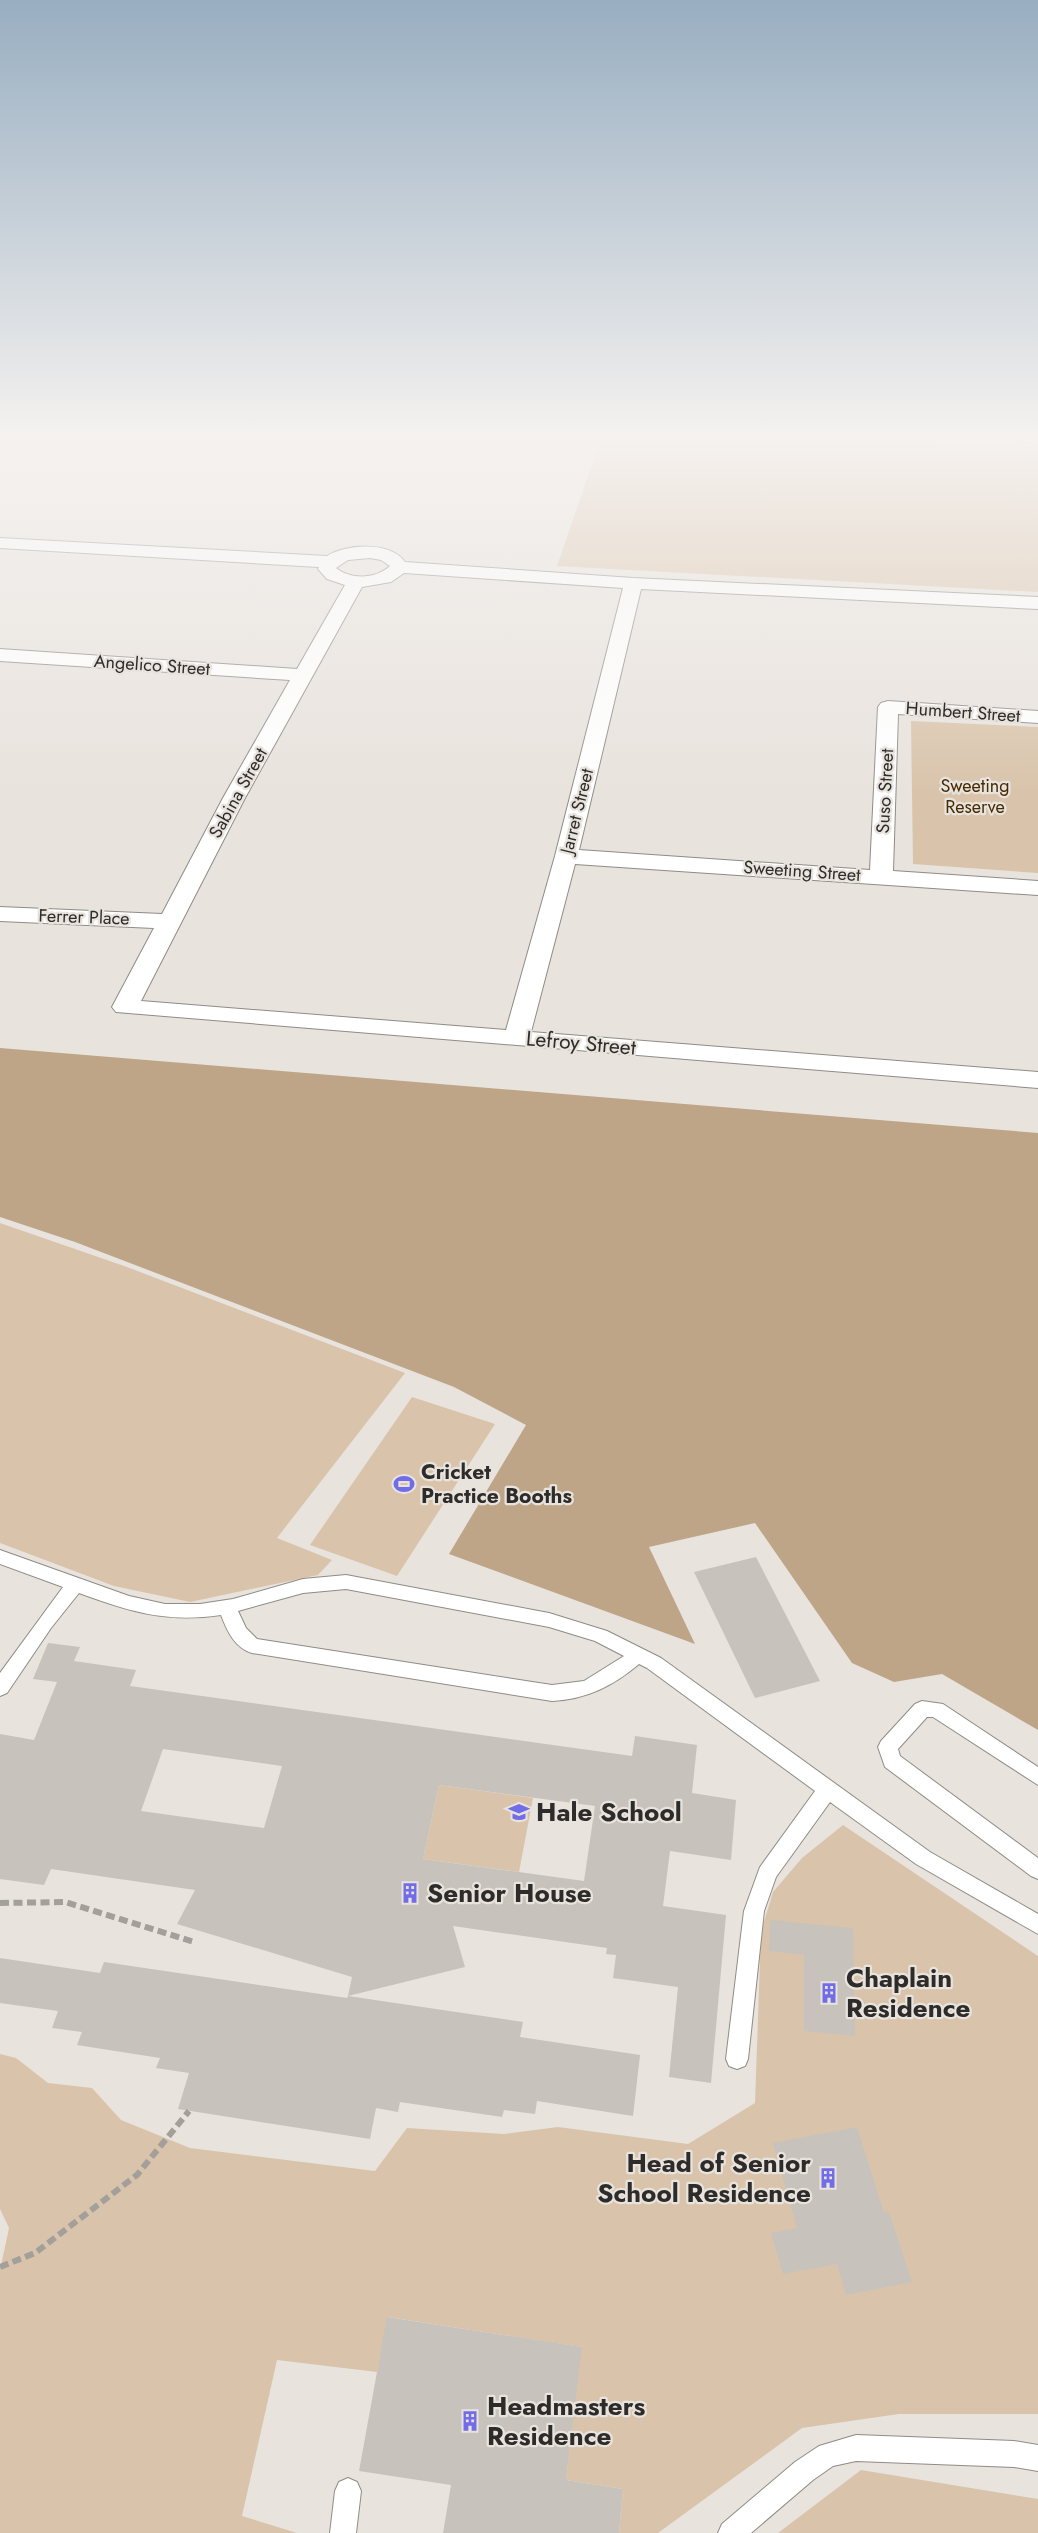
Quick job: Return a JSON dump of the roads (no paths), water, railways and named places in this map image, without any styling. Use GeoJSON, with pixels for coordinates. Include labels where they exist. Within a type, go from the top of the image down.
{"type":"FeatureCollection","features":[{"type":"Feature","properties":{"kind":"street"},"geometry":{"type":"LineString","coordinates":[[229,556],[330,562],[342,556]]}},
{"type":"Feature","properties":{"kind":"street"},"geometry":{"type":"LineString","coordinates":[[386,556],[396,560],[399,567]]}},
{"type":"Feature","properties":{"kind":"street"},"geometry":{"type":"LineString","coordinates":[[330,562],[327,569],[330,573],[356,581],[387,577],[396,572],[399,567]]}},
{"type":"Feature","properties":{"kind":"street"},"geometry":{"type":"LineString","coordinates":[[399,567],[633,583],[1038,603]]}},
{"type":"Feature","properties":{"kind":"street","name":"Sabina Street"},"geometry":{"type":"LineString","coordinates":[[125,1006],[234,798],[356,581]]}},
{"type":"Feature","properties":{"kind":"street","name":"Jarret Street"},"geometry":{"type":"LineString","coordinates":[[517,1037],[566,856],[633,583]]}},
{"type":"Feature","properties":{"kind":"street","name":"Angelico Street"},"geometry":{"type":"LineString","coordinates":[[0,655],[305,675]]}},
{"type":"Feature","properties":{"kind":"street","name":"Humbert Street"},"geometry":{"type":"LineString","coordinates":[[888,707],[1038,717]]}},
{"type":"Feature","properties":{"kind":"street","name":"Suso Street"},"geometry":{"type":"LineString","coordinates":[[881,876],[888,707]]}},
{"type":"Feature","properties":{"kind":"street","name":"Sweeting Street"},"geometry":{"type":"LineString","coordinates":[[566,856],[1038,888]]}},
{"type":"Feature","properties":{"kind":"street","name":"Ferrer Place"},"geometry":{"type":"LineString","coordinates":[[0,914],[168,921]]}},
{"type":"Feature","properties":{"kind":"street","name":"Lefroy Street"},"geometry":{"type":"LineString","coordinates":[[125,1006],[1038,1080]]}},
{"type":"Feature","properties":{"kind":"lane"},"geometry":{"type":"LineString","coordinates":[[0,1557],[127,1603],[165,1611],[200,1611],[228,1607],[303,1586],[346,1582],[549,1620],[601,1636],[639,1654],[922,1858],[1038,1925]]}},
{"type":"Feature","properties":{"kind":"lane"},"geometry":{"type":"LineString","coordinates":[[0,1688],[45,1623],[76,1584]]}},
{"type":"Feature","properties":{"kind":"lane"},"geometry":{"type":"LineString","coordinates":[[228,1607],[234,1628],[252,1646],[552,1693],[575,1692],[588,1688],[615,1674],[639,1654]]}},
{"type":"Feature","properties":{"kind":"lane"},"geometry":{"type":"LineString","coordinates":[[1038,1777],[936,1709],[929,1707],[922,1709],[888,1747],[892,1761],[1038,1870]]}},
{"type":"Feature","properties":{"kind":"lane"},"geometry":{"type":"LineString","coordinates":[[737,2059],[754,1911],[767,1873],[828,1789]]}},
{"type":"Feature","properties":{"kind":"lane"},"geometry":{"type":"LineString","coordinates":[[731,2533],[804,2471],[828,2455],[855,2448],[1014,2454],[1038,2458]]}},
{"type":"Feature","properties":{"kind":"lane"},"geometry":{"type":"LineString","coordinates":[[343,2533],[348,2491]]}},
{"type":"Feature","properties":{"kind":"place","name":"Cricket Practice Booths"},"geometry":{"type":"Point","coordinates":[404,1484]}},
{"type":"Feature","properties":{"kind":"place","name":"Hale School"},"geometry":{"type":"Point","coordinates":[519,1812]}},
{"type":"Feature","properties":{"kind":"place","name":"Senior House"},"geometry":{"type":"Point","coordinates":[410,1893]}},
{"type":"Feature","properties":{"kind":"place","name":"Chaplain Residence"},"geometry":{"type":"Point","coordinates":[829,1993]}},
{"type":"Feature","properties":{"kind":"place","name":"Head of Senior School Residence"},"geometry":{"type":"Point","coordinates":[828,2178]}},
{"type":"Feature","properties":{"kind":"place","name":"Headmasters Residence"},"geometry":{"type":"Point","coordinates":[470,2421]}},
{"type":"Feature","properties":{"kind":"park label","name":"Sweeting Reserve"},"geometry":{"type":"Point","coordinates":[975,796]}}]}
